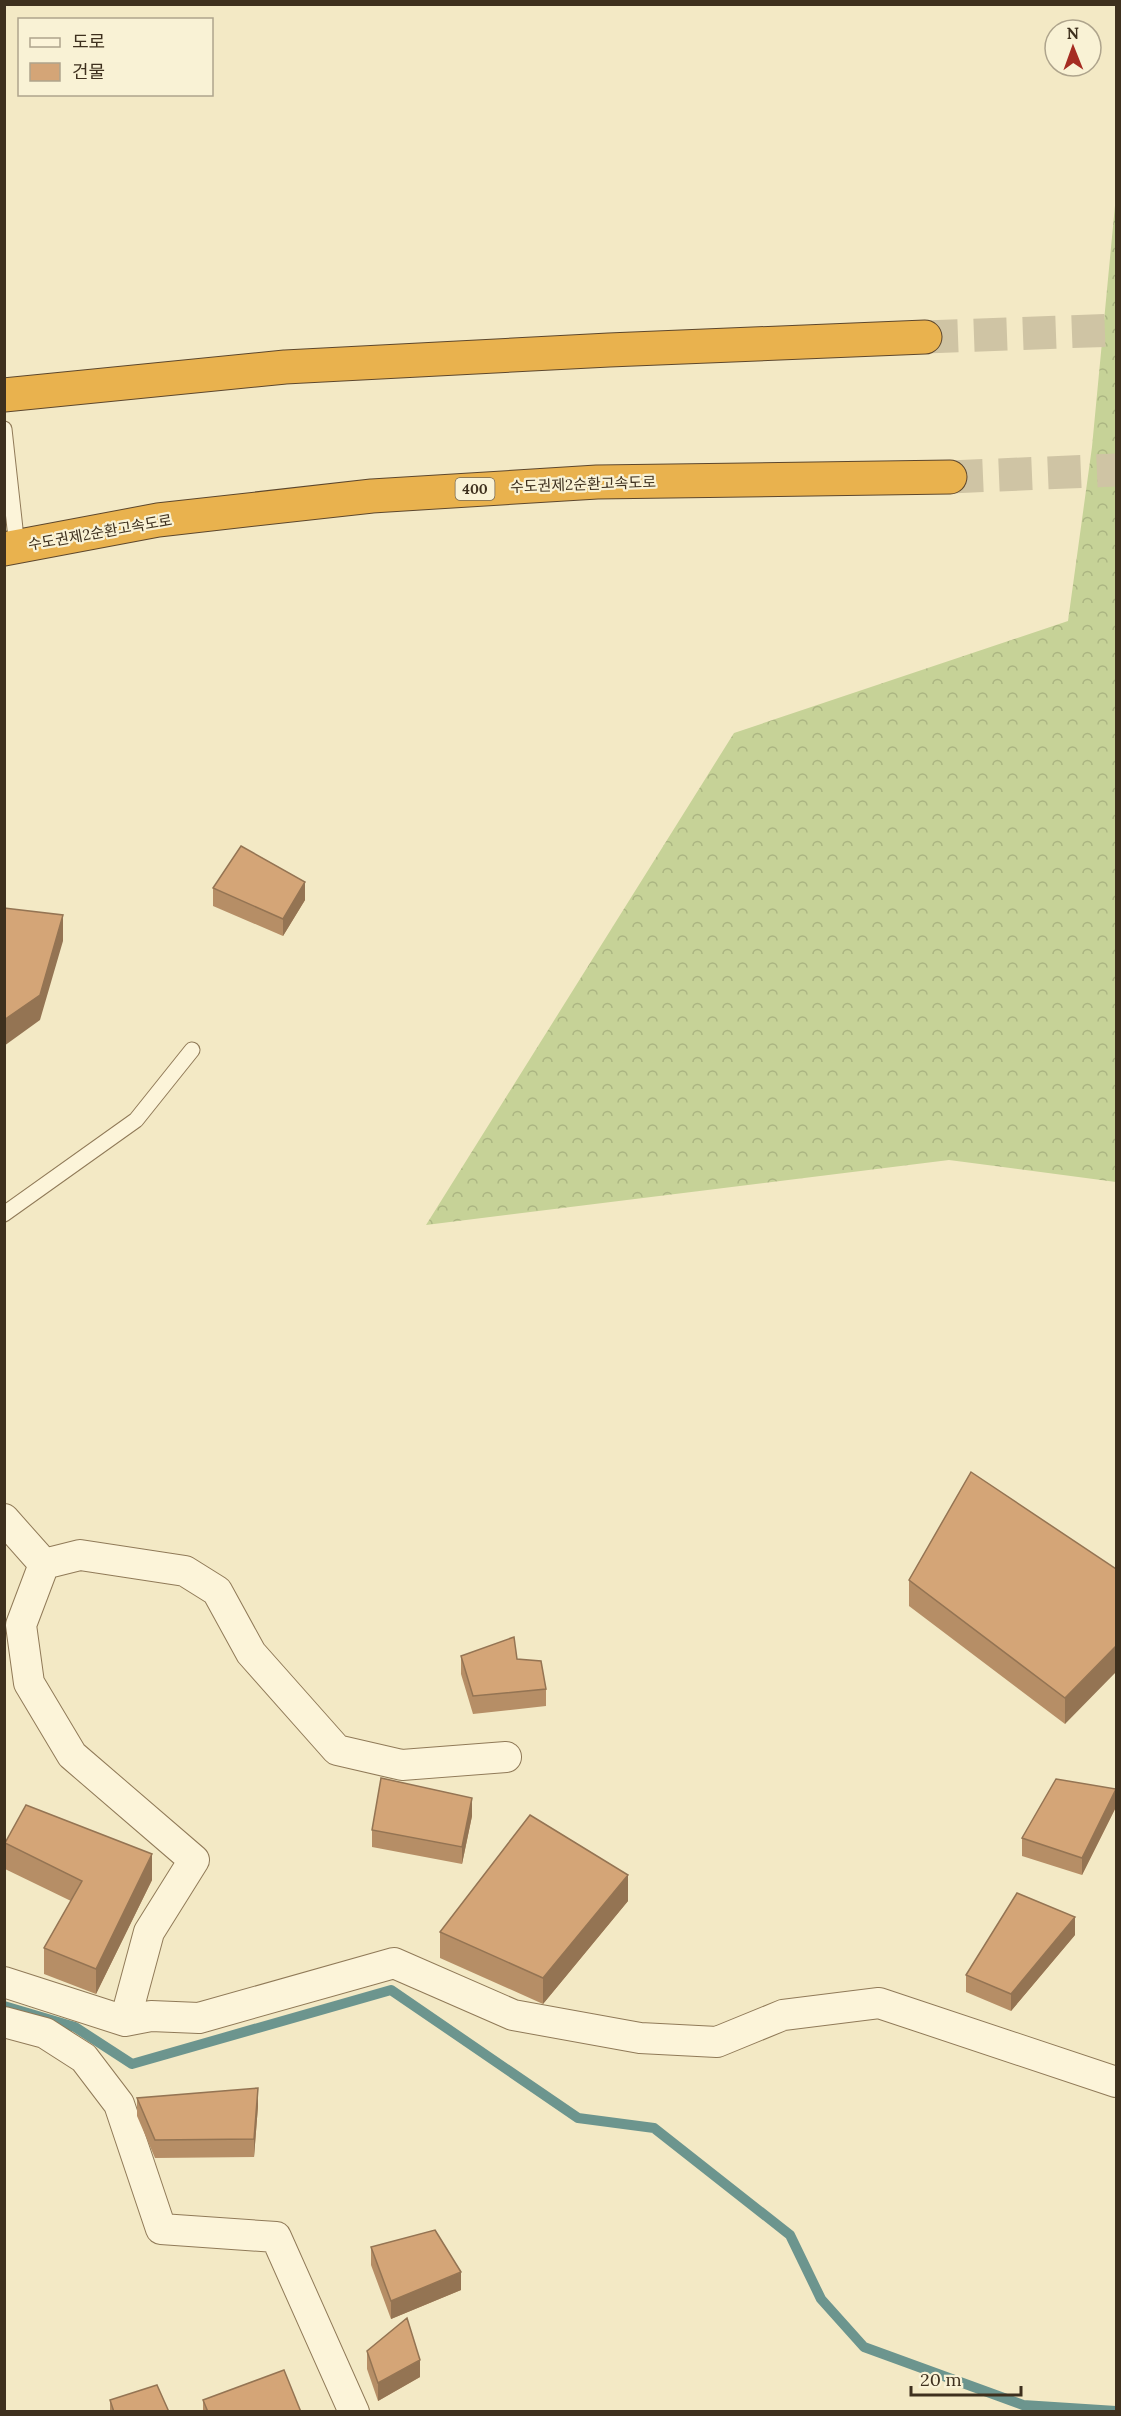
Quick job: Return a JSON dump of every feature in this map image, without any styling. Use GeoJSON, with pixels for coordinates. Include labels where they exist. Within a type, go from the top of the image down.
{"type":"FeatureCollection","features":[{"type":"Feature","properties":{"kind":"highway"},"geometry":{"type":"LineString","coordinates":[[4,394],[285,367],[609,350],[925,337]]}},
{"type":"Feature","properties":{"kind":"highway","name":"수도권제2순환고속도로"},"geometry":{"type":"LineString","coordinates":[[11,548],[159,520],[372,496],[597,482],[950,477]]}},
{"type":"Feature","properties":{"kind":"street"},"geometry":{"type":"LineString","coordinates":[[4,1519],[44,1564]]}},
{"type":"Feature","properties":{"kind":"street"},"geometry":{"type":"LineString","coordinates":[[44,1564],[80,1555],[184,1571],[218,1591],[251,1653],[337,1750],[402,1765],[506,1757]]}},
{"type":"Feature","properties":{"kind":"street"},"geometry":{"type":"LineString","coordinates":[[44,1564],[21,1625],[29,1683],[72,1755],[194,1860],[149,1932],[125,2021]]}},
{"type":"Feature","properties":{"kind":"street"},"geometry":{"type":"LineString","coordinates":[[4,1982],[125,2021],[151,2016],[200,2018],[394,1963],[513,2015],[640,2038],[717,2042],[783,2015],[879,2003],[1116,2082]]}},
{"type":"Feature","properties":{"kind":"street"},"geometry":{"type":"LineString","coordinates":[[4,2022],[45,2033],[84,2058],[118,2104],[161,2229],[276,2237],[354,2412]]}},
{"type":"Feature","properties":{"kind":"lane"},"geometry":{"type":"LineString","coordinates":[[4,429],[11,548]]}},
{"type":"Feature","properties":{"kind":"lane"},"geometry":{"type":"LineString","coordinates":[[4,1214],[136,1120],[192,1050]]}},
{"type":"Feature","properties":{"kind":"green space"},"geometry":{"type":"Polygon","coordinates":[[[1116,195],[1116,1182],[949,1160],[426,1225],[734,733],[1068,621],[1092,447],[1116,195]]]}},
{"type":"Feature","properties":{"kind":"building"},"geometry":{"type":"Polygon","coordinates":[[[241,846],[305,882],[283,919],[213,888],[241,846]]]}},
{"type":"Feature","properties":{"kind":"building"},"geometry":{"type":"Polygon","coordinates":[[[4,908],[63,915],[40,995],[4,1020],[4,908]]]}},
{"type":"Feature","properties":{"kind":"building"},"geometry":{"type":"Polygon","coordinates":[[[971,1472],[1116,1569],[1116,1646],[1065,1698],[909,1580],[971,1472]]]}},
{"type":"Feature","properties":{"kind":"building"},"geometry":{"type":"Polygon","coordinates":[[[514,1637],[517,1659],[541,1661],[546,1689],[473,1696],[461,1656],[514,1637]]]}},
{"type":"Feature","properties":{"kind":"building"},"geometry":{"type":"Polygon","coordinates":[[[381,1778],[472,1798],[462,1847],[372,1830],[381,1778]]]}},
{"type":"Feature","properties":{"kind":"building"},"geometry":{"type":"Polygon","coordinates":[[[1056,1779],[1116,1789],[1082,1858],[1022,1838],[1056,1779]]]}},
{"type":"Feature","properties":{"kind":"building"},"geometry":{"type":"Polygon","coordinates":[[[26,1805],[152,1854],[96,1969],[44,1948],[82,1881],[5,1843],[26,1805]]]}},
{"type":"Feature","properties":{"kind":"building"},"geometry":{"type":"Polygon","coordinates":[[[530,1815],[628,1875],[543,1978],[440,1932],[530,1815]]]}},
{"type":"Feature","properties":{"kind":"building"},"geometry":{"type":"Polygon","coordinates":[[[1017,1893],[1075,1917],[1011,1994],[966,1975],[1017,1893]]]}},
{"type":"Feature","properties":{"kind":"building"},"geometry":{"type":"Polygon","coordinates":[[[258,2088],[254,2139],[155,2140],[137,2098],[258,2088]]]}},
{"type":"Feature","properties":{"kind":"building"},"geometry":{"type":"Polygon","coordinates":[[[435,2230],[461,2272],[391,2301],[371,2247],[435,2230]]]}},
{"type":"Feature","properties":{"kind":"building"},"geometry":{"type":"Polygon","coordinates":[[[407,2318],[420,2360],[378,2383],[367,2351],[407,2318]]]}},
{"type":"Feature","properties":{"kind":"building"},"geometry":{"type":"Polygon","coordinates":[[[284,2370],[301,2412],[208,2412],[203,2400],[284,2370]]]}},
{"type":"Feature","properties":{"kind":"building"},"geometry":{"type":"Polygon","coordinates":[[[157,2385],[169,2412],[114,2412],[110,2400],[157,2385]]]}},
{"type":"Feature","properties":{"kind":"waterway"},"geometry":{"type":"LineString","coordinates":[[4,2006],[75,2027],[132,2064],[391,1990],[578,2118],[654,2128],[790,2235],[821,2299],[864,2347],[1023,2405],[1116,2411]]}},
{"type":"Feature","properties":{"kind":"tunnel"},"geometry":{"type":"LineString","coordinates":[[925,337],[1116,330]]}},
{"type":"Feature","properties":{"kind":"tunnel"},"geometry":{"type":"LineString","coordinates":[[950,477],[1116,470]]}}]}
